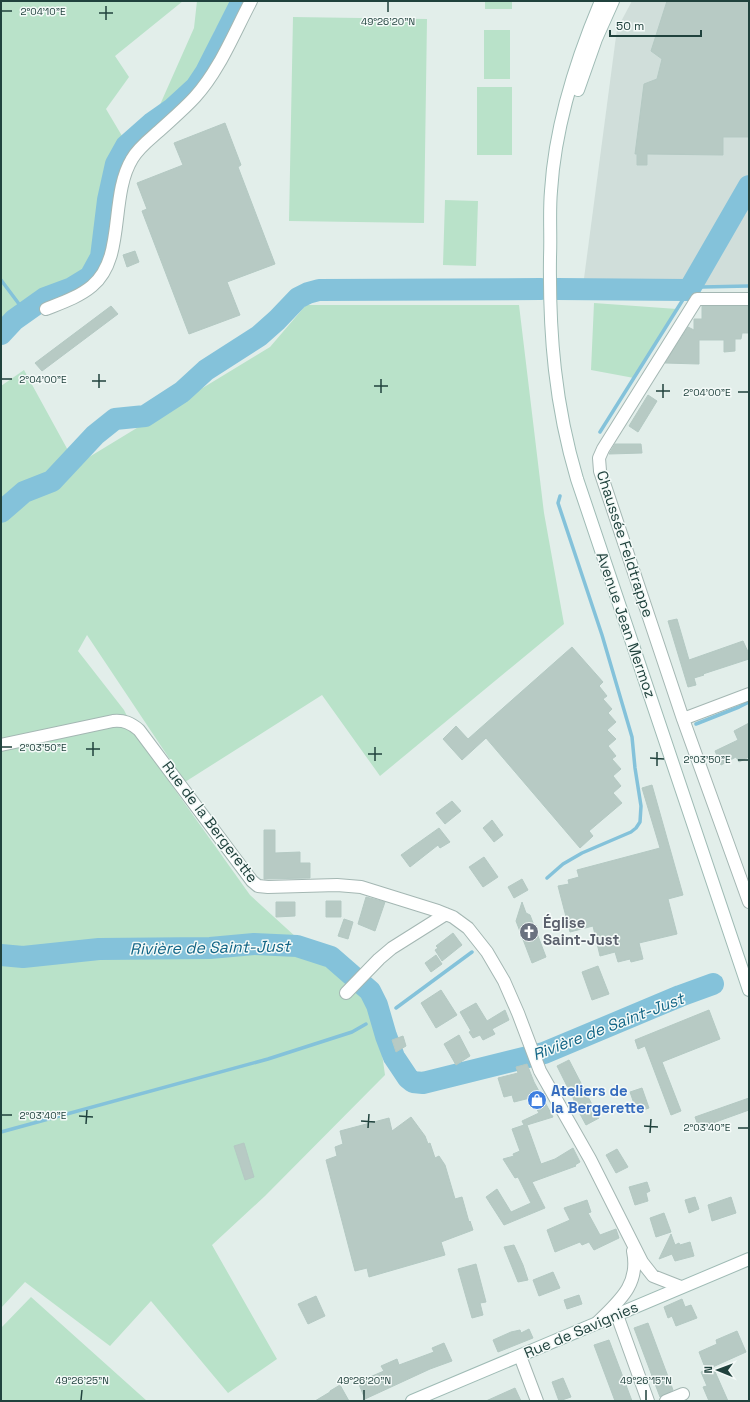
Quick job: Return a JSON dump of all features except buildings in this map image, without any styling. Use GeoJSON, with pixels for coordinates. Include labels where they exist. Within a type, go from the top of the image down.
{"type":"FeatureCollection","features":[{"type":"Feature","properties":{"kind":"street"},"geometry":{"type":"LineString","coordinates":[[46,309],[86,291],[101,276],[111,255],[119,196],[129,164],[143,145],[180,112],[201,90],[214,71],[251,1]]}},
{"type":"Feature","properties":{"kind":"street","name":"Avenue Jean Mermoz"},"geometry":{"type":"LineString","coordinates":[[601,1],[579,60],[560,128],[551,190],[549,308],[552,351],[559,403],[568,448],[582,492],[749,990]]}},
{"type":"Feature","properties":{"kind":"street","name":"Avenue Jean Mermoz"},"geometry":{"type":"LineString","coordinates":[[550,251],[559,175],[571,114],[588,61],[613,1]]}},
{"type":"Feature","properties":{"kind":"street","name":"Chaussée Feldtrappe"},"geometry":{"type":"LineString","coordinates":[[683,719],[600,471],[599,458],[603,449],[698,299],[749,299]]}},
{"type":"Feature","properties":{"kind":"street"},"geometry":{"type":"LineString","coordinates":[[749,694],[683,719],[749,902]]}},
{"type":"Feature","properties":{"kind":"street","name":"Rue de la Bergerette"},"geometry":{"type":"LineString","coordinates":[[1,745],[113,721],[119,720],[131,723],[139,730],[252,881],[258,886],[337,885],[361,887],[446,914],[453,917],[468,928],[487,952],[504,980],[537,1064],[586,1152],[647,1270],[660,1280],[681,1287]]}},
{"type":"Feature","properties":{"kind":"street"},"geometry":{"type":"LineString","coordinates":[[354,985],[392,948],[446,914]]}},
{"type":"Feature","properties":{"kind":"street","name":"Rue de la Bergerette"},"geometry":{"type":"LineString","coordinates":[[596,1324],[622,1297],[630,1286],[634,1272],[634,1254],[628,1232]]}},
{"type":"Feature","properties":{"kind":"street","name":"Rue de Savignies"},"geometry":{"type":"LineString","coordinates":[[419,1400],[749,1259]]}},
{"type":"Feature","properties":{"kind":"street"},"geometry":{"type":"LineString","coordinates":[[617,1315],[648,1401]]}},
{"type":"Feature","properties":{"kind":"street"},"geometry":{"type":"LineString","coordinates":[[520,1356],[538,1401]]}},
{"type":"Feature","properties":{"kind":"street"},"geometry":{"type":"LineString","coordinates":[[666,1401],[683,1394]]}},
{"type":"Feature","properties":{"kind":"shaded area"},"geometry":{"type":"Polygon","coordinates":[[[632,1],[749,1],[749,286],[583,286],[617,29],[632,1]]]}},
{"type":"Feature","properties":{"kind":"green space"},"geometry":{"type":"Polygon","coordinates":[[[1,1],[183,1],[115,56],[129,77],[106,109],[128,146],[121,165],[114,195],[105,260],[91,280],[73,292],[48,304],[19,324],[1,341],[1,1]]]}},
{"type":"Feature","properties":{"kind":"green space"},"geometry":{"type":"Polygon","coordinates":[[[197,1],[234,1],[215,30],[190,86],[155,116],[194,28],[197,1]]]}},
{"type":"Feature","properties":{"kind":"green space"},"geometry":{"type":"Polygon","coordinates":[[[485,1],[512,1],[512,9],[485,9],[485,1]]]}},
{"type":"Feature","properties":{"kind":"green space"},"geometry":{"type":"Polygon","coordinates":[[[293,17],[427,19],[424,223],[289,221],[293,17]]]}},
{"type":"Feature","properties":{"kind":"green space"},"geometry":{"type":"Polygon","coordinates":[[[484,30],[510,30],[510,79],[484,79],[484,30]]]}},
{"type":"Feature","properties":{"kind":"green space"},"geometry":{"type":"Polygon","coordinates":[[[477,87],[512,87],[512,155],[477,155],[477,87]]]}},
{"type":"Feature","properties":{"kind":"green space"},"geometry":{"type":"Polygon","coordinates":[[[445,200],[478,201],[476,266],[443,265],[445,200]]]}},
{"type":"Feature","properties":{"kind":"green space"},"geometry":{"type":"Polygon","coordinates":[[[594,303],[677,309],[634,378],[591,370],[594,303]]]}},
{"type":"Feature","properties":{"kind":"green space"},"geometry":{"type":"Polygon","coordinates":[[[306,305],[519,305],[544,513],[564,624],[380,776],[322,695],[185,782],[87,635],[78,651],[124,710],[138,738],[250,895],[365,1000],[378,1025],[385,1075],[265,1196],[212,1245],[277,1359],[228,1393],[151,1301],[110,1346],[25,1282],[1,1308],[1,520],[3,519],[1,519],[1,386],[24,370],[76,465],[270,347],[306,305]]]}},
{"type":"Feature","properties":{"kind":"green space"},"geometry":{"type":"Polygon","coordinates":[[[31,1297],[147,1401],[1,1401],[1,1328],[31,1297]]]}},
{"type":"Feature","properties":{"kind":"waterway"},"geometry":{"type":"LineString","coordinates":[[1,334],[14,320],[45,298],[72,288],[90,277],[101,257],[108,200],[116,164],[126,146],[152,123],[172,109],[196,87],[206,72],[242,1]]}},
{"type":"Feature","properties":{"kind":"waterway"},"geometry":{"type":"LineString","coordinates":[[556,289],[689,290],[749,186]]}},
{"type":"Feature","properties":{"kind":"waterway"},"geometry":{"type":"LineString","coordinates":[[1,280],[25,312]]}},
{"type":"Feature","properties":{"kind":"waterway"},"geometry":{"type":"LineString","coordinates":[[600,432],[689,290],[702,287],[749,286]]}},
{"type":"Feature","properties":{"kind":"waterway"},"geometry":{"type":"LineString","coordinates":[[1,512],[24,492],[52,481],[95,435],[115,419],[145,416],[182,392],[206,370],[259,336],[298,298],[308,293],[319,290],[541,289]]}},
{"type":"Feature","properties":{"kind":"waterway"},"geometry":{"type":"LineString","coordinates":[[547,878],[563,864],[582,853],[631,832],[640,822],[641,806],[632,737],[602,635],[558,503],[560,496]]}},
{"type":"Feature","properties":{"kind":"waterway"},"geometry":{"type":"LineString","coordinates":[[696,724],[749,702]]}},
{"type":"Feature","properties":{"kind":"waterway","name":"Rivière de Saint-Just"},"geometry":{"type":"LineString","coordinates":[[1,955],[23,957],[99,949],[210,948],[254,944],[297,946],[331,957],[370,991],[377,1005],[394,1057],[408,1078],[413,1082],[423,1083],[544,1053],[680,996],[713,984]]}},
{"type":"Feature","properties":{"kind":"waterway"},"geometry":{"type":"LineString","coordinates":[[396,1008],[472,952]]}},
{"type":"Feature","properties":{"kind":"waterway"},"geometry":{"type":"LineString","coordinates":[[1,1132],[268,1059],[352,1032],[366,1024]]}},
{"type":"Feature","properties":{"kind":"place","name":"Église Saint-Just"},"geometry":{"type":"Point","coordinates":[529,932]}},
{"type":"Feature","properties":{"kind":"place","name":"Ateliers de la Bergerette"},"geometry":{"type":"Point","coordinates":[537,1100]}}]}
